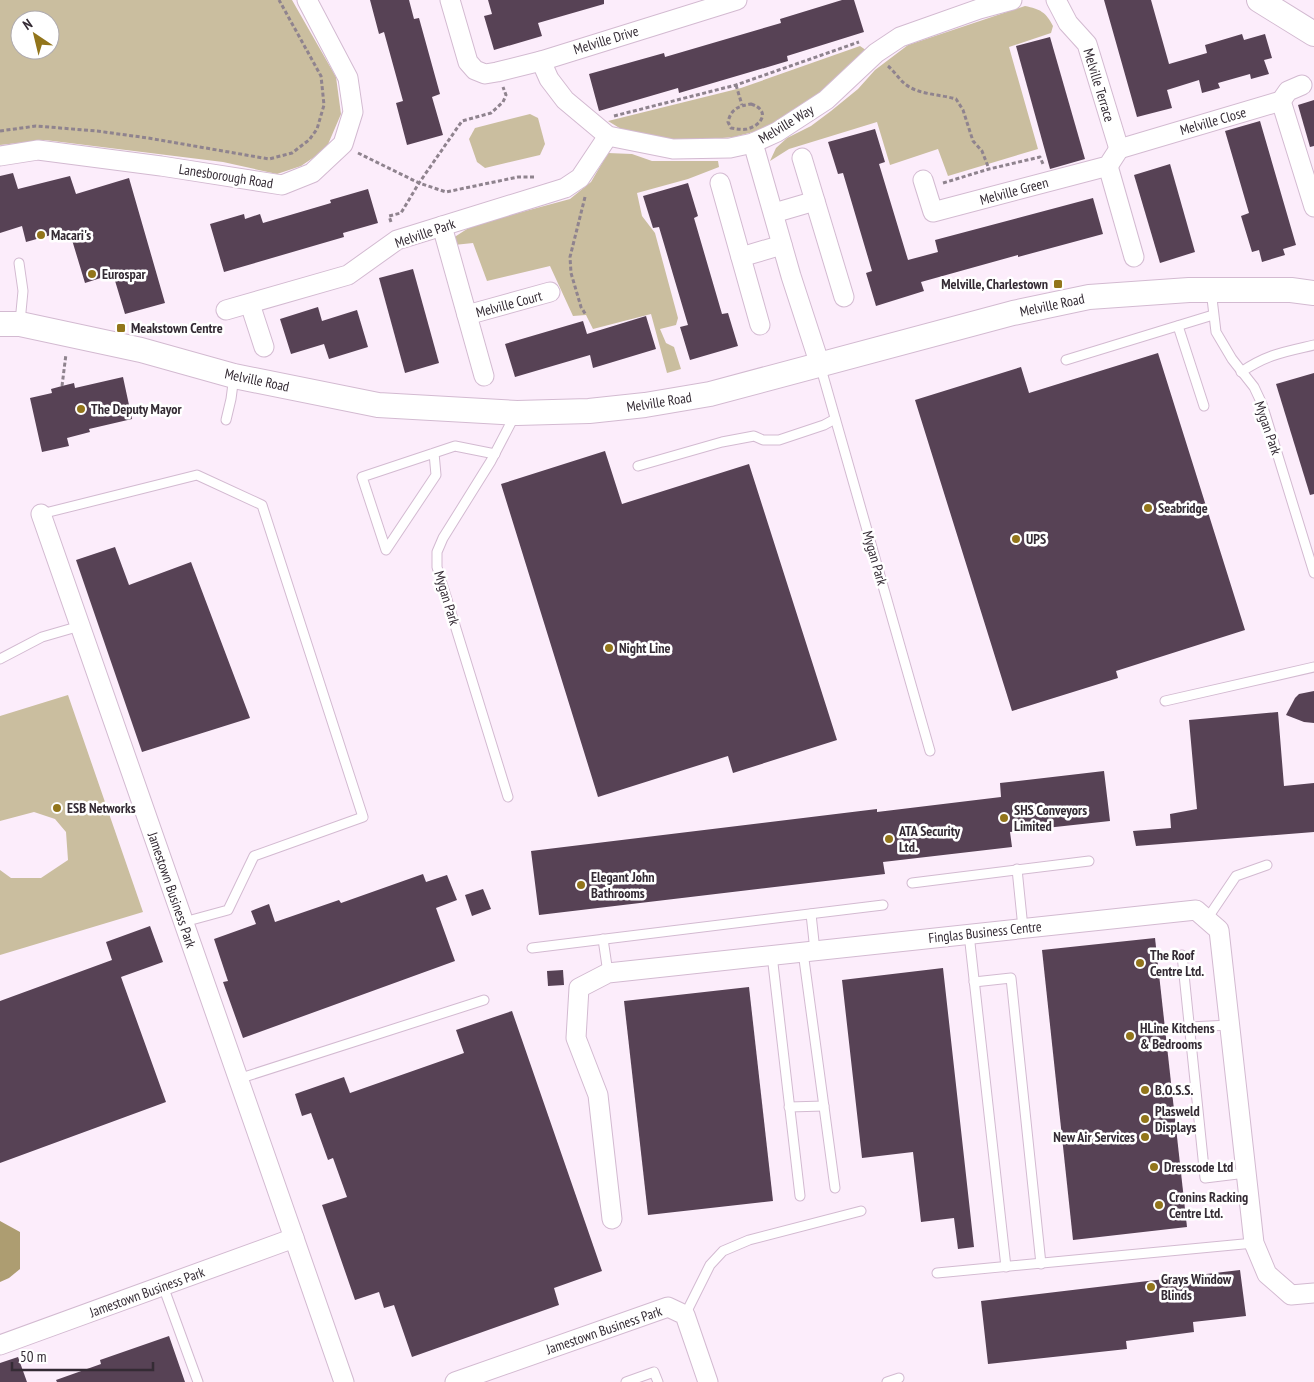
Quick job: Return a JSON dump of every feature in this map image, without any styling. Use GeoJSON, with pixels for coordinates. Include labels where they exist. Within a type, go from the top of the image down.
{"type":"FeatureCollection","features":[{"type":"Feature","properties":{"kind":"street","name":"Lanesborough Road"},"geometry":{"type":"LineString","coordinates":[[0,156],[38,150],[162,166],[282,185],[312,173],[342,144],[353,112],[348,78],[307,0]]}},
{"type":"Feature","properties":{"kind":"street","name":"Melville Drive"},"geometry":{"type":"LineString","coordinates":[[450,0],[468,62],[474,70],[485,74],[541,61],[737,0]]}},
{"type":"Feature","properties":{"kind":"street"},"geometry":{"type":"LineString","coordinates":[[978,4],[1012,0]]}},
{"type":"Feature","properties":{"kind":"street","name":"Melville Terrace"},"geometry":{"type":"LineString","coordinates":[[1056,0],[1068,23],[1087,44],[1119,149]]}},
{"type":"Feature","properties":{"kind":"street"},"geometry":{"type":"LineString","coordinates":[[1259,0],[1314,34]]}},
{"type":"Feature","properties":{"kind":"street","name":"Melville Way"},"geometry":{"type":"LineString","coordinates":[[541,61],[549,79],[564,100],[608,136],[673,149],[730,148],[753,143],[777,132],[826,100],[876,53],[900,37],[978,4]]}},
{"type":"Feature","properties":{"kind":"street","name":"Melville Close"},"geometry":{"type":"LineString","coordinates":[[1119,149],[1281,101],[1288,91],[1302,85]]}},
{"type":"Feature","properties":{"kind":"street"},"geometry":{"type":"LineString","coordinates":[[1281,101],[1314,207]]}},
{"type":"Feature","properties":{"kind":"street","name":"Melville Park"},"geometry":{"type":"LineString","coordinates":[[226,310],[348,276],[397,240],[565,188],[580,178],[608,136]]}},
{"type":"Feature","properties":{"kind":"street"},"geometry":{"type":"LineString","coordinates":[[753,143],[782,245],[820,365]]}},
{"type":"Feature","properties":{"kind":"street"},"geometry":{"type":"LineString","coordinates":[[1119,149],[1108,166],[1134,257]]}},
{"type":"Feature","properties":{"kind":"street"},"geometry":{"type":"LineString","coordinates":[[802,158],[844,297]]}},
{"type":"Feature","properties":{"kind":"street","name":"Melville Green"},"geometry":{"type":"LineString","coordinates":[[924,184],[933,212],[1108,166]]}},
{"type":"Feature","properties":{"kind":"street"},"geometry":{"type":"LineString","coordinates":[[720,183],[760,325]]}},
{"type":"Feature","properties":{"kind":"street"},"geometry":{"type":"LineString","coordinates":[[774,213],[814,201]]}},
{"type":"Feature","properties":{"kind":"street","name":"Melville Court"},"geometry":{"type":"LineString","coordinates":[[442,226],[484,376]]}},
{"type":"Feature","properties":{"kind":"street"},"geometry":{"type":"LineString","coordinates":[[741,257],[782,245]]}},
{"type":"Feature","properties":{"kind":"street","name":"Melville Road"},"geometry":{"type":"LineString","coordinates":[[10,324],[141,350],[234,376],[378,405],[517,412],[589,411],[646,405],[710,394],[1013,312],[1089,297],[1189,290],[1291,290],[1314,293]]}},
{"type":"Feature","properties":{"kind":"street","name":"Melville Court"},"geometry":{"type":"LineString","coordinates":[[467,315],[550,292]]}},
{"type":"Feature","properties":{"kind":"street"},"geometry":{"type":"LineString","coordinates":[[250,304],[264,347]]}},
{"type":"Feature","properties":{"kind":"street","name":"Jamestown Business Park"},"geometry":{"type":"LineString","coordinates":[[41,514],[344,1382]]}},
{"type":"Feature","properties":{"kind":"street","name":"Finglas Business Centre"},"geometry":{"type":"LineString","coordinates":[[612,1218],[598,1095],[576,1038],[579,988],[608,973],[1196,910],[1207,920]]}},
{"type":"Feature","properties":{"kind":"street"},"geometry":{"type":"LineString","coordinates":[[1207,920],[1219,930],[1254,1243],[1267,1274],[1291,1295],[1314,1292]]}},
{"type":"Feature","properties":{"kind":"street","name":"Jamestown Business Park"},"geometry":{"type":"LineString","coordinates":[[0,1345],[294,1238]]}},
{"type":"Feature","properties":{"kind":"street","name":"Jamestown Business Park"},"geometry":{"type":"LineString","coordinates":[[455,1382],[668,1308],[685,1314]]}},
{"type":"Feature","properties":{"kind":"street"},"geometry":{"type":"LineString","coordinates":[[685,1314],[708,1382]]}},
{"type":"Feature","properties":{"kind":"lane"},"geometry":{"type":"LineString","coordinates":[[10,324],[23,291],[19,263]]}},
{"type":"Feature","properties":{"kind":"lane","name":"Mygan Park"},"geometry":{"type":"LineString","coordinates":[[1211,290],[1216,332],[1232,359],[1254,387],[1262,404],[1314,574]]}},
{"type":"Feature","properties":{"kind":"lane"},"geometry":{"type":"LineString","coordinates":[[1066,360],[1213,315]]}},
{"type":"Feature","properties":{"kind":"lane"},"geometry":{"type":"LineString","coordinates":[[1178,326],[1204,406]]}},
{"type":"Feature","properties":{"kind":"lane"},"geometry":{"type":"LineString","coordinates":[[1241,372],[1275,353],[1314,345]]}},
{"type":"Feature","properties":{"kind":"lane","name":"Mygan Park"},"geometry":{"type":"LineString","coordinates":[[820,365],[930,751]]}},
{"type":"Feature","properties":{"kind":"lane"},"geometry":{"type":"LineString","coordinates":[[226,420],[234,376]]}},
{"type":"Feature","properties":{"kind":"lane","name":"Mygan Park"},"geometry":{"type":"LineString","coordinates":[[508,797],[437,567],[437,552],[443,538],[495,454],[517,412]]}},
{"type":"Feature","properties":{"kind":"lane"},"geometry":{"type":"LineString","coordinates":[[638,466],[722,442],[754,436],[763,440],[779,440],[836,419]]}},
{"type":"Feature","properties":{"kind":"lane"},"geometry":{"type":"LineString","coordinates":[[434,453],[436,475],[386,550],[362,477],[434,453],[455,446],[495,454]]}},
{"type":"Feature","properties":{"kind":"lane"},"geometry":{"type":"LineString","coordinates":[[41,514],[197,475],[262,505],[363,817],[254,856],[228,910],[184,922]]}},
{"type":"Feature","properties":{"kind":"lane"},"geometry":{"type":"LineString","coordinates":[[0,659],[42,637],[80,626]]}},
{"type":"Feature","properties":{"kind":"lane"},"geometry":{"type":"LineString","coordinates":[[1165,701],[1314,667]]}},
{"type":"Feature","properties":{"kind":"lane"},"geometry":{"type":"LineString","coordinates":[[912,883],[1089,861]]}},
{"type":"Feature","properties":{"kind":"lane"},"geometry":{"type":"LineString","coordinates":[[1207,920],[1236,876],[1267,865]]}},
{"type":"Feature","properties":{"kind":"lane"},"geometry":{"type":"LineString","coordinates":[[1017,869],[1023,928]]}},
{"type":"Feature","properties":{"kind":"lane"},"geometry":{"type":"LineString","coordinates":[[532,948],[883,905]]}},
{"type":"Feature","properties":{"kind":"lane"},"geometry":{"type":"LineString","coordinates":[[811,914],[809,951],[824,1106],[835,1188]]}},
{"type":"Feature","properties":{"kind":"lane"},"geometry":{"type":"LineString","coordinates":[[968,934],[1006,1267]]}},
{"type":"Feature","properties":{"kind":"lane"},"geometry":{"type":"LineString","coordinates":[[603,939],[608,973]]}},
{"type":"Feature","properties":{"kind":"lane"},"geometry":{"type":"LineString","coordinates":[[772,955],[800,1196]]}},
{"type":"Feature","properties":{"kind":"lane"},"geometry":{"type":"LineString","coordinates":[[1182,955],[1205,1178],[1246,1173]]}},
{"type":"Feature","properties":{"kind":"lane"},"geometry":{"type":"LineString","coordinates":[[974,982],[1011,978],[1041,1264]]}},
{"type":"Feature","properties":{"kind":"lane"},"geometry":{"type":"LineString","coordinates":[[238,1079],[484,1000]]}},
{"type":"Feature","properties":{"kind":"lane"},"geometry":{"type":"LineString","coordinates":[[1189,1027],[1230,1025]]}},
{"type":"Feature","properties":{"kind":"lane"},"geometry":{"type":"LineString","coordinates":[[789,1107],[824,1106]]}},
{"type":"Feature","properties":{"kind":"lane"},"geometry":{"type":"LineString","coordinates":[[685,1314],[710,1265],[723,1251],[749,1240],[861,1210]]}},
{"type":"Feature","properties":{"kind":"lane"},"geometry":{"type":"LineString","coordinates":[[936,1273],[1254,1243]]}},
{"type":"Feature","properties":{"kind":"lane"},"geometry":{"type":"LineString","coordinates":[[163,1286],[198,1382]]}},
{"type":"Feature","properties":{"kind":"lane"},"geometry":{"type":"LineString","coordinates":[[626,1382],[654,1372],[658,1382]]}},
{"type":"Feature","properties":{"kind":"lane"},"geometry":{"type":"LineString","coordinates":[[887,1382],[899,1378]]}},
{"type":"Feature","properties":{"kind":"path"},"geometry":{"type":"LineString","coordinates":[[0,131],[36,126],[97,131],[269,159],[292,153],[309,140],[318,129],[324,105],[321,76],[279,0]]}},
{"type":"Feature","properties":{"kind":"path"},"geometry":{"type":"LineString","coordinates":[[590,122],[736,85],[863,41],[906,84],[920,92],[956,99],[963,110],[973,141],[982,151],[990,169]]}},
{"type":"Feature","properties":{"kind":"path"},"geometry":{"type":"LineString","coordinates":[[397,240],[389,216],[401,213],[419,183],[462,121],[491,113],[503,102],[506,95],[497,72]]}},
{"type":"Feature","properties":{"kind":"path"},"geometry":{"type":"LineString","coordinates":[[736,85],[742,105]]}},
{"type":"Feature","properties":{"kind":"path"},"geometry":{"type":"LineString","coordinates":[[751,104],[758,106],[763,111],[760,122],[743,130],[731,128],[728,122],[729,115],[734,109],[742,105],[751,104]]}},
{"type":"Feature","properties":{"kind":"path"},"geometry":{"type":"LineString","coordinates":[[352,150],[419,183],[446,192],[518,177],[538,176]]}},
{"type":"Feature","properties":{"kind":"path"},"geometry":{"type":"LineString","coordinates":[[924,184],[1040,157],[1048,182]]}},
{"type":"Feature","properties":{"kind":"path"},"geometry":{"type":"LineString","coordinates":[[582,174],[591,182],[582,203],[570,257],[571,273],[586,315]]}},
{"type":"Feature","properties":{"kind":"path"},"geometry":{"type":"LineString","coordinates":[[62,386],[70,335]]}},
{"type":"Feature","properties":{"kind":"shaded area"},"geometry":{"type":"Polygon","coordinates":[[[0,0],[292,0],[336,77],[341,114],[326,149],[301,166],[277,174],[223,162],[45,140],[0,145],[0,0]]]}},
{"type":"Feature","properties":{"kind":"shaded area"},"geometry":{"type":"Polygon","coordinates":[[[1025,6],[1042,12],[1048,17],[1053,26],[1051,33],[1009,47],[1038,149],[948,176],[938,149],[890,165],[877,122],[789,149],[770,161],[776,148],[787,138],[811,126],[831,111],[858,89],[875,70],[908,45],[1025,6]]]}},
{"type":"Feature","properties":{"kind":"shaded area"},"geometry":{"type":"Polygon","coordinates":[[[860,46],[870,53],[825,92],[788,116],[757,131],[734,137],[677,142],[626,132],[608,121],[741,88],[860,46]]]}},
{"type":"Feature","properties":{"kind":"shaded area"},"geometry":{"type":"Polygon","coordinates":[[[530,114],[538,118],[545,144],[540,155],[485,168],[477,162],[469,139],[475,128],[530,114]]]}},
{"type":"Feature","properties":{"kind":"shaded area"},"geometry":{"type":"Polygon","coordinates":[[[608,153],[632,154],[652,161],[718,161],[719,167],[688,179],[637,193],[642,216],[655,233],[678,318],[676,325],[660,329],[666,343],[674,347],[681,369],[667,373],[651,314],[593,329],[586,315],[573,316],[550,266],[487,281],[473,243],[454,245],[453,238],[478,224],[570,199],[591,182],[608,153]]]}},
{"type":"Feature","properties":{"kind":"shaded area","name":"ESB Networks"},"geometry":{"type":"Polygon","coordinates":[[[68,695],[143,912],[0,955],[0,870],[11,878],[41,878],[68,860],[66,832],[55,819],[34,812],[0,821],[0,716],[68,695]]]}},
{"type":"Feature","properties":{"kind":"shaded area"},"geometry":{"type":"Polygon","coordinates":[[[0,1221],[20,1232],[20,1269],[9,1278],[0,1282],[0,1221]]]}},
{"type":"Feature","properties":{"kind":"building"},"geometry":{"type":"Polygon","coordinates":[[[370,0],[409,0],[414,19],[419,18],[440,94],[432,97],[443,135],[407,145],[396,103],[403,101],[384,32],[379,34],[370,0]]]}},
{"type":"Feature","properties":{"kind":"building"},"geometry":{"type":"Polygon","coordinates":[[[488,0],[604,0],[604,4],[538,23],[542,36],[494,50],[484,16],[492,14],[488,0]]]}},
{"type":"Feature","properties":{"kind":"building"},"geometry":{"type":"Polygon","coordinates":[[[842,0],[854,0],[864,32],[787,56],[788,61],[679,93],[678,88],[599,111],[589,74],[664,53],[665,57],[781,23],[780,19],[842,0]]]}},
{"type":"Feature","properties":{"kind":"building"},"geometry":{"type":"Polygon","coordinates":[[[1104,0],[1151,0],[1169,64],[1207,53],[1205,45],[1242,34],[1244,40],[1265,34],[1272,58],[1264,60],[1269,74],[1251,79],[1250,74],[1218,83],[1220,88],[1202,93],[1199,80],[1167,90],[1172,108],[1137,117],[1104,0]]]}},
{"type":"Feature","properties":{"kind":"building"},"geometry":{"type":"Polygon","coordinates":[[[1050,37],[1085,159],[1050,169],[1016,46],[1050,37]]]}},
{"type":"Feature","properties":{"kind":"building"},"geometry":{"type":"Polygon","coordinates":[[[1314,100],[1314,146],[1310,147],[1298,105],[1314,100]]]}},
{"type":"Feature","properties":{"kind":"building"},"geometry":{"type":"Polygon","coordinates":[[[1260,121],[1296,245],[1283,249],[1285,255],[1262,262],[1259,250],[1252,252],[1241,216],[1249,213],[1225,131],[1260,121]]]}},
{"type":"Feature","properties":{"kind":"building"},"geometry":{"type":"Polygon","coordinates":[[[875,129],[885,162],[879,164],[908,260],[938,252],[935,240],[1093,198],[1103,234],[921,282],[924,291],[876,306],[866,273],[872,271],[843,173],[838,174],[828,142],[875,129]]]}},
{"type":"Feature","properties":{"kind":"building"},"geometry":{"type":"Polygon","coordinates":[[[1170,164],[1195,252],[1160,263],[1134,175],[1170,164]]]}},
{"type":"Feature","properties":{"kind":"building"},"geometry":{"type":"Polygon","coordinates":[[[13,173],[18,189],[70,176],[76,194],[129,178],[165,303],[125,314],[113,274],[85,283],[69,230],[26,242],[22,226],[0,233],[0,176],[13,173]]]}},
{"type":"Feature","properties":{"kind":"building"},"geometry":{"type":"Polygon","coordinates":[[[688,183],[698,216],[694,218],[722,314],[728,313],[738,346],[690,360],[680,327],[688,325],[659,227],[653,228],[643,196],[688,183]]]}},
{"type":"Feature","properties":{"kind":"building"},"geometry":{"type":"Polygon","coordinates":[[[368,189],[378,223],[343,233],[344,237],[224,272],[210,224],[244,214],[245,219],[260,214],[263,223],[331,203],[330,200],[368,189]]]}},
{"type":"Feature","properties":{"kind":"building"},"geometry":{"type":"Polygon","coordinates":[[[413,269],[439,363],[405,373],[379,278],[413,269]]]}},
{"type":"Feature","properties":{"kind":"building"},"geometry":{"type":"Polygon","coordinates":[[[318,307],[322,321],[357,310],[368,347],[329,359],[324,344],[291,354],[280,319],[318,307]]]}},
{"type":"Feature","properties":{"kind":"building"},"geometry":{"type":"Polygon","coordinates":[[[646,316],[656,349],[593,368],[590,355],[515,377],[505,344],[583,321],[587,334],[646,316]]]}},
{"type":"Feature","properties":{"kind":"building"},"geometry":{"type":"Polygon","coordinates":[[[1158,353],[1245,630],[1116,671],[1118,678],[1012,711],[915,400],[1021,367],[1029,393],[1158,353]]]}},
{"type":"Feature","properties":{"kind":"building"},"geometry":{"type":"Polygon","coordinates":[[[1314,373],[1314,494],[1310,495],[1276,384],[1314,373]]]}},
{"type":"Feature","properties":{"kind":"building","name":"The Deputy Mayor"},"geometry":{"type":"Polygon","coordinates":[[[123,377],[132,419],[89,429],[90,432],[67,438],[69,446],[42,452],[30,398],[52,393],[51,389],[74,383],[75,388],[123,377]]]}},
{"type":"Feature","properties":{"kind":"building"},"geometry":{"type":"Polygon","coordinates":[[[605,451],[622,504],[749,464],[837,740],[733,773],[728,756],[598,797],[501,484],[605,451]]]}},
{"type":"Feature","properties":{"kind":"building"},"geometry":{"type":"Polygon","coordinates":[[[115,547],[129,585],[191,562],[250,718],[142,752],[76,560],[115,547]]]}},
{"type":"Feature","properties":{"kind":"building"},"geometry":{"type":"Polygon","coordinates":[[[1314,691],[1314,723],[1304,722],[1286,715],[1299,694],[1314,691]]]}},
{"type":"Feature","properties":{"kind":"building"},"geometry":{"type":"Polygon","coordinates":[[[1278,712],[1284,786],[1314,783],[1314,832],[1136,846],[1133,831],[1171,828],[1170,814],[1197,809],[1189,720],[1278,712]]]}},
{"type":"Feature","properties":{"kind":"building"},"geometry":{"type":"Polygon","coordinates":[[[1104,771],[1110,821],[1010,832],[1012,847],[883,862],[885,874],[539,915],[531,851],[877,809],[877,812],[1001,797],[1000,783],[1104,771]]]}},
{"type":"Feature","properties":{"kind":"building"},"geometry":{"type":"Polygon","coordinates":[[[423,874],[426,882],[447,875],[457,900],[436,908],[455,961],[243,1038],[223,982],[228,981],[214,939],[256,924],[251,911],[269,904],[275,922],[339,900],[341,903],[423,874]]]}},
{"type":"Feature","properties":{"kind":"building"},"geometry":{"type":"Polygon","coordinates":[[[483,889],[491,909],[472,916],[465,895],[483,889]]]}},
{"type":"Feature","properties":{"kind":"building"},"geometry":{"type":"Polygon","coordinates":[[[150,926],[163,962],[121,977],[166,1102],[0,1163],[0,1001],[112,960],[106,942],[150,926]]]}},
{"type":"Feature","properties":{"kind":"building"},"geometry":{"type":"Polygon","coordinates":[[[1155,938],[1187,1227],[1073,1240],[1042,950],[1155,938]]]}},
{"type":"Feature","properties":{"kind":"building"},"geometry":{"type":"Polygon","coordinates":[[[943,968],[974,1247],[958,1249],[954,1218],[921,1222],[913,1152],[862,1158],[842,980],[943,968]]]}},
{"type":"Feature","properties":{"kind":"building"},"geometry":{"type":"Polygon","coordinates":[[[563,970],[564,985],[548,986],[547,971],[563,970]]]}},
{"type":"Feature","properties":{"kind":"building"},"geometry":{"type":"Polygon","coordinates":[[[749,987],[773,1201],[648,1215],[624,1001],[749,987]]]}},
{"type":"Feature","properties":{"kind":"building"},"geometry":{"type":"Polygon","coordinates":[[[512,1011],[602,1271],[554,1288],[559,1305],[412,1357],[394,1305],[384,1308],[379,1292],[355,1300],[322,1205],[347,1197],[333,1158],[328,1160],[311,1113],[302,1116],[295,1094],[344,1077],[350,1093],[464,1053],[456,1030],[512,1011]]]}},
{"type":"Feature","properties":{"kind":"building"},"geometry":{"type":"Polygon","coordinates":[[[1240,1270],[1246,1316],[1193,1322],[1194,1332],[1126,1341],[1127,1349],[988,1364],[981,1301],[1240,1270]]]}},
{"type":"Feature","properties":{"kind":"building"},"geometry":{"type":"Polygon","coordinates":[[[169,1336],[185,1382],[57,1382],[56,1380],[101,1364],[100,1360],[169,1336]]]}},
{"type":"Feature","properties":{"kind":"building"},"geometry":{"type":"Polygon","coordinates":[[[18,1357],[27,1382],[0,1382],[0,1363],[18,1357]]]}},
{"type":"Feature","properties":{"kind":"place","name":"Macari's"},"geometry":{"type":"Point","coordinates":[41,235]}},
{"type":"Feature","properties":{"kind":"place","name":"Eurospar"},"geometry":{"type":"Point","coordinates":[92,274]}},
{"type":"Feature","properties":{"kind":"place","name":"Melville, Charlestown"},"geometry":{"type":"Point","coordinates":[1058,284]}},
{"type":"Feature","properties":{"kind":"place","name":"Meakstown Centre"},"geometry":{"type":"Point","coordinates":[121,328]}},
{"type":"Feature","properties":{"kind":"place","name":"The Deputy Mayor"},"geometry":{"type":"Point","coordinates":[81,409]}},
{"type":"Feature","properties":{"kind":"place","name":"Seabridge"},"geometry":{"type":"Point","coordinates":[1148,508]}},
{"type":"Feature","properties":{"kind":"place","name":"UPS"},"geometry":{"type":"Point","coordinates":[1016,539]}},
{"type":"Feature","properties":{"kind":"place","name":"Night Line"},"geometry":{"type":"Point","coordinates":[609,648]}},
{"type":"Feature","properties":{"kind":"place","name":"ESB Networks"},"geometry":{"type":"Point","coordinates":[57,808]}},
{"type":"Feature","properties":{"kind":"place","name":"SHS Conveyors Limited"},"geometry":{"type":"Point","coordinates":[1004,818]}},
{"type":"Feature","properties":{"kind":"place","name":"ATA Security Ltd."},"geometry":{"type":"Point","coordinates":[889,839]}},
{"type":"Feature","properties":{"kind":"place","name":"Elegant John Bathrooms"},"geometry":{"type":"Point","coordinates":[581,885]}},
{"type":"Feature","properties":{"kind":"place","name":"The Roof Centre Ltd."},"geometry":{"type":"Point","coordinates":[1140,963]}},
{"type":"Feature","properties":{"kind":"place","name":"HLine Kitchens & Bedrooms"},"geometry":{"type":"Point","coordinates":[1130,1036]}},
{"type":"Feature","properties":{"kind":"place","name":"B.O.S.S."},"geometry":{"type":"Point","coordinates":[1145,1090]}},
{"type":"Feature","properties":{"kind":"place","name":"Plasweld Displays"},"geometry":{"type":"Point","coordinates":[1145,1119]}},
{"type":"Feature","properties":{"kind":"place","name":"New Air Services"},"geometry":{"type":"Point","coordinates":[1145,1137]}},
{"type":"Feature","properties":{"kind":"place","name":"Dresscode Ltd"},"geometry":{"type":"Point","coordinates":[1154,1167]}},
{"type":"Feature","properties":{"kind":"place","name":"Cronins Racking Centre Ltd."},"geometry":{"type":"Point","coordinates":[1159,1205]}},
{"type":"Feature","properties":{"kind":"place","name":"Grays Window Blinds"},"geometry":{"type":"Point","coordinates":[1151,1287]}}]}
